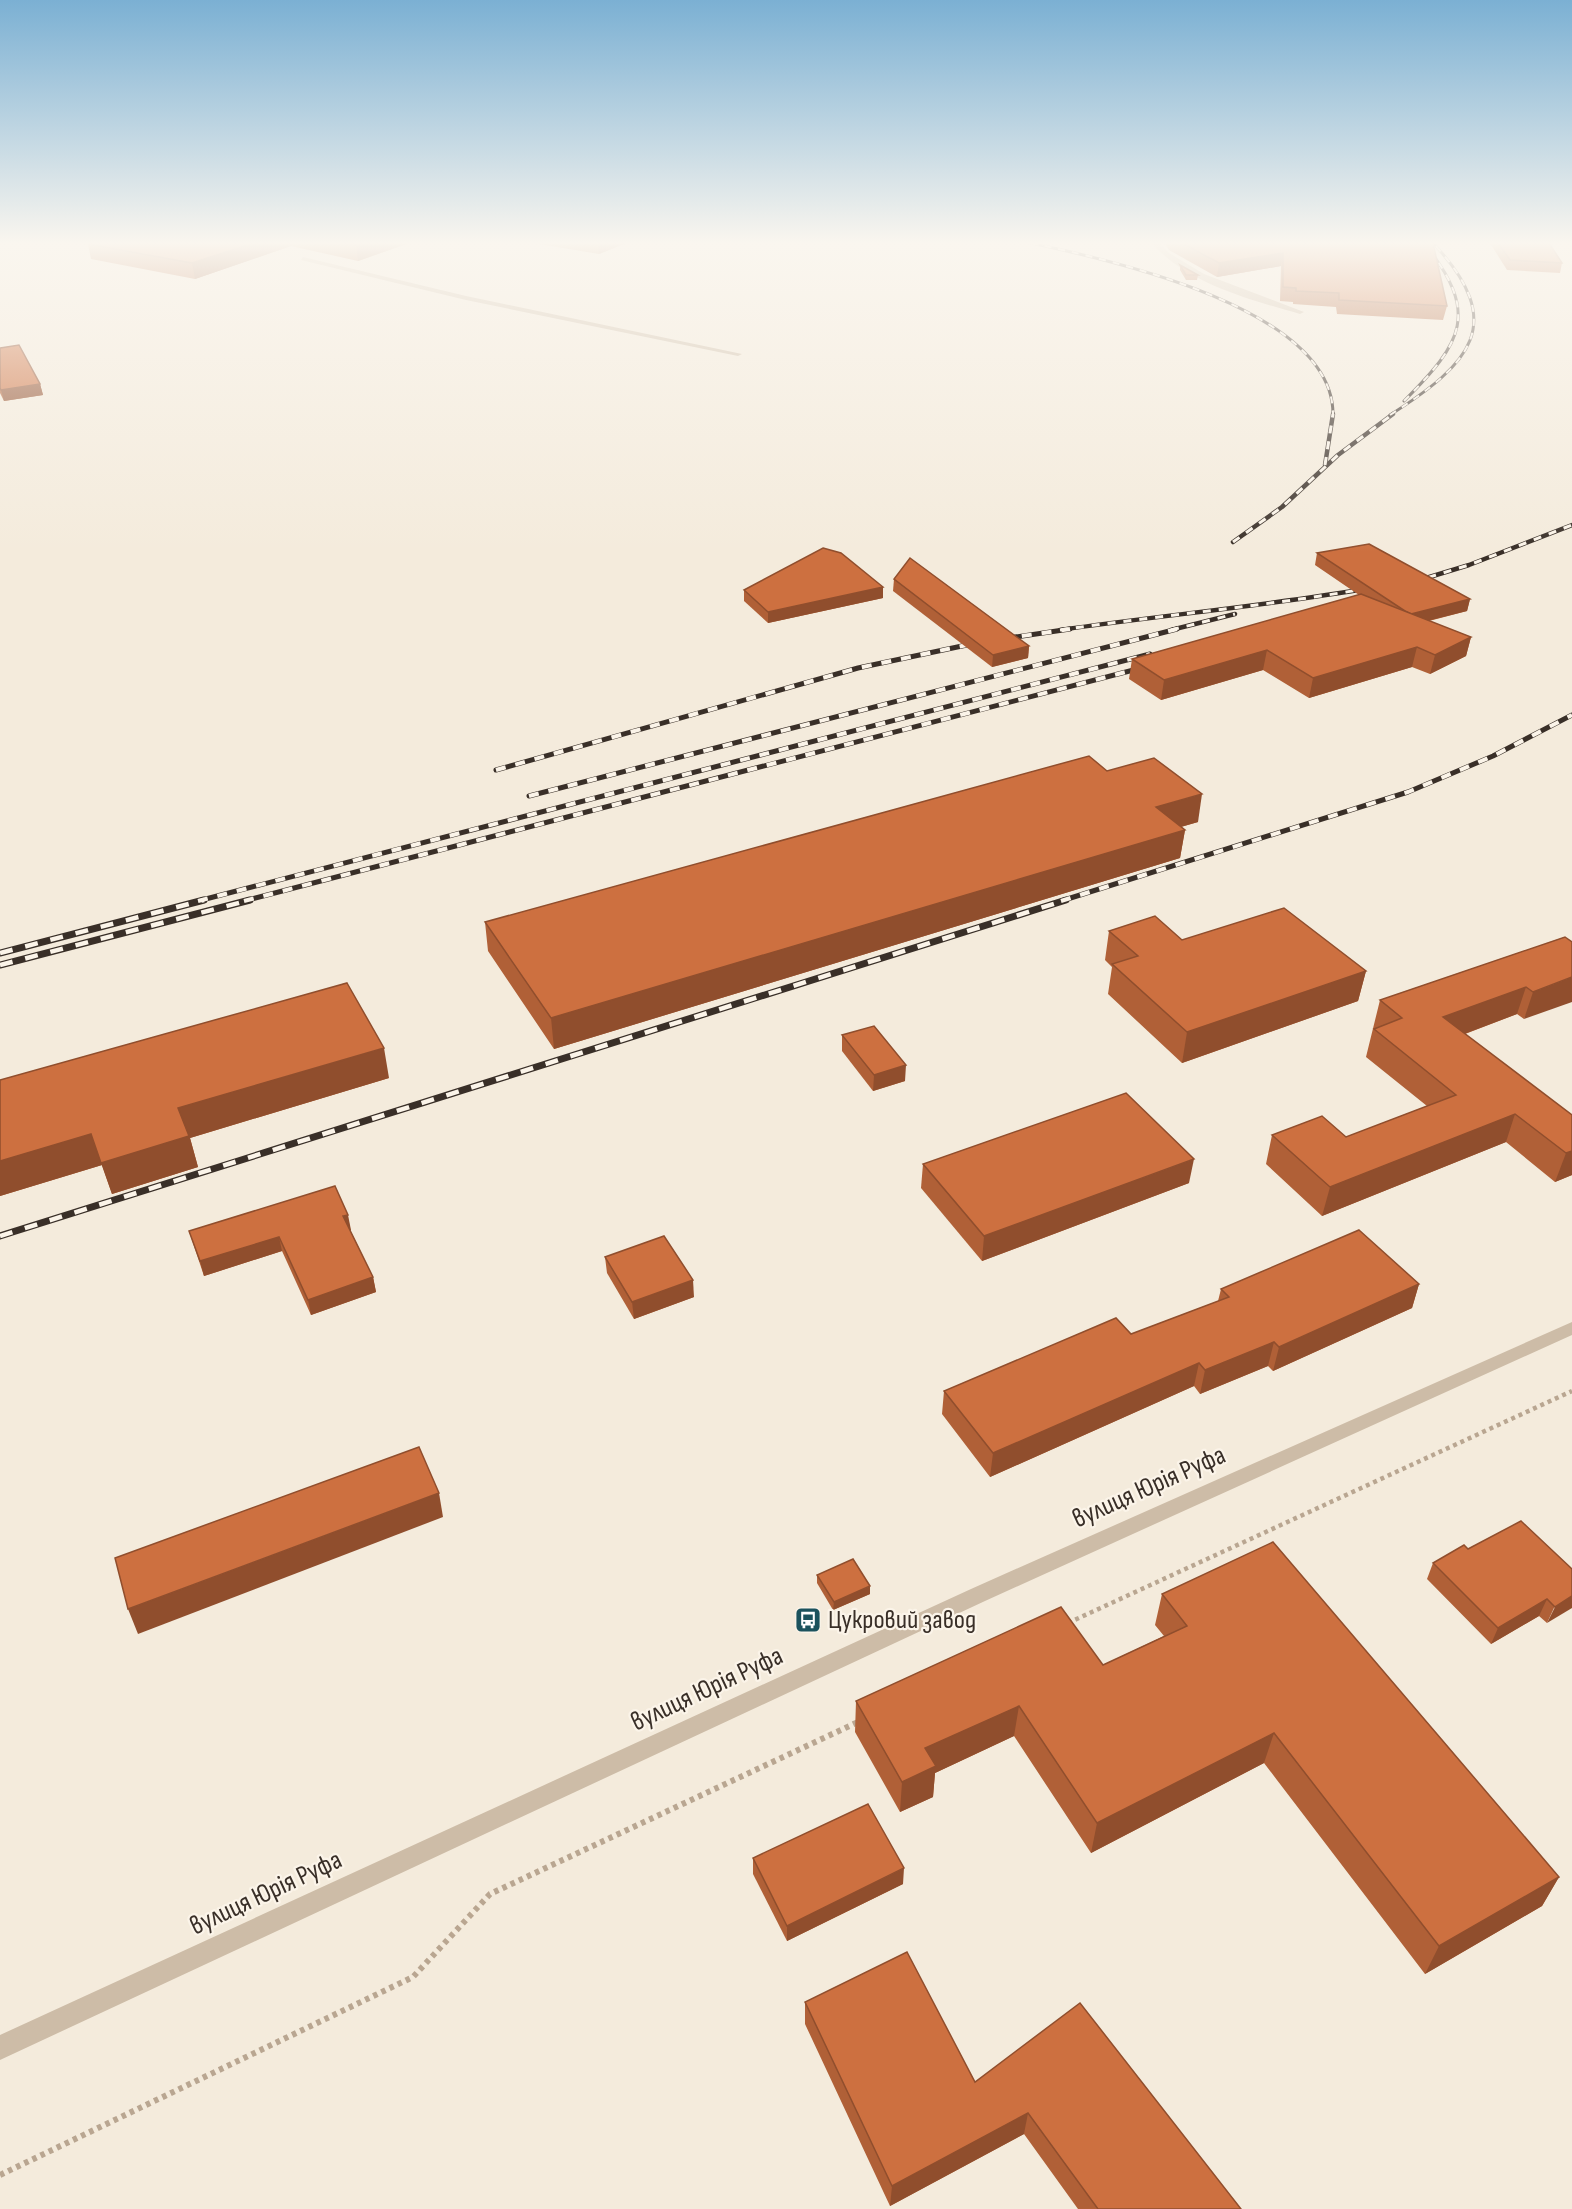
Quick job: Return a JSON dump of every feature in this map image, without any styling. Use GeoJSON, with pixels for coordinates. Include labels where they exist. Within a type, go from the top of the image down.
{"type":"FeatureCollection","features":[{"type":"Feature","properties":{"kind":"street"},"geometry":{"type":"LineString","coordinates":[[701,346],[738,354]]}},
{"type":"Feature","properties":{"kind":"street","name":"вулиця Юрія Руфа"},"geometry":{"type":"LineString","coordinates":[[0,2048],[978,1595],[1572,1328]]}},
{"type":"Feature","properties":{"kind":"path"},"geometry":{"type":"LineString","coordinates":[[1063,1625],[1572,1391]]}},
{"type":"Feature","properties":{"kind":"path"},"geometry":{"type":"LineString","coordinates":[[0,2175],[413,1977],[490,1894],[869,1717]]}},
{"type":"Feature","properties":{"kind":"building"},"geometry":{"type":"Polygon","coordinates":[[[20,346],[40,384],[1,390],[0,348],[20,346]]]}},
{"type":"Feature","properties":{"kind":"building"},"geometry":{"type":"Polygon","coordinates":[[[1369,544],[1470,599],[1411,614],[1317,553],[1369,544]]]}},
{"type":"Feature","properties":{"kind":"building"},"geometry":{"type":"Polygon","coordinates":[[[823,548],[841,553],[883,587],[768,612],[744,590],[823,548]]]}},
{"type":"Feature","properties":{"kind":"building"},"geometry":{"type":"Polygon","coordinates":[[[910,558],[1029,646],[993,655],[894,579],[910,558]]]}},
{"type":"Feature","properties":{"kind":"building"},"geometry":{"type":"Polygon","coordinates":[[[1361,594],[1471,637],[1435,655],[1417,647],[1313,678],[1267,650],[1164,680],[1132,659],[1361,594]]]}},
{"type":"Feature","properties":{"kind":"building"},"geometry":{"type":"Polygon","coordinates":[[[1089,756],[1107,771],[1154,758],[1202,794],[1156,807],[1185,830],[551,1018],[485,922],[1089,756]]]}},
{"type":"Feature","properties":{"kind":"building"},"geometry":{"type":"Polygon","coordinates":[[[1284,908],[1366,971],[1187,1032],[1112,964],[1138,956],[1109,931],[1155,916],[1182,940],[1284,908]]]}},
{"type":"Feature","properties":{"kind":"building"},"geometry":{"type":"Polygon","coordinates":[[[1565,937],[1572,942],[1572,977],[1533,992],[1526,987],[1443,1017],[1572,1115],[1572,1151],[1566,1153],[1515,1114],[1330,1187],[1272,1135],[1322,1116],[1346,1137],[1456,1095],[1374,1029],[1402,1018],[1380,1000],[1565,937]]]}},
{"type":"Feature","properties":{"kind":"building"},"geometry":{"type":"Polygon","coordinates":[[[347,983],[384,1048],[178,1108],[189,1136],[101,1163],[91,1134],[0,1161],[0,1080],[347,983]]]}},
{"type":"Feature","properties":{"kind":"building"},"geometry":{"type":"Polygon","coordinates":[[[874,1026],[906,1065],[874,1075],[842,1035],[874,1026]]]}},
{"type":"Feature","properties":{"kind":"building"},"geometry":{"type":"Polygon","coordinates":[[[1126,1093],[1194,1159],[984,1236],[923,1164],[1126,1093]]]}},
{"type":"Feature","properties":{"kind":"building"},"geometry":{"type":"Polygon","coordinates":[[[335,1186],[348,1215],[343,1216],[373,1277],[308,1300],[279,1237],[200,1261],[189,1231],[335,1186]]]}},
{"type":"Feature","properties":{"kind":"building"},"geometry":{"type":"Polygon","coordinates":[[[1359,1230],[1419,1284],[1279,1347],[1274,1342],[1205,1370],[1199,1363],[993,1453],[944,1391],[1116,1318],[1131,1334],[1229,1297],[1221,1289],[1359,1230]]]}},
{"type":"Feature","properties":{"kind":"building"},"geometry":{"type":"Polygon","coordinates":[[[664,1236],[693,1280],[632,1302],[605,1257],[664,1236]]]}},
{"type":"Feature","properties":{"kind":"building"},"geometry":{"type":"Polygon","coordinates":[[[419,1447],[439,1493],[128,1609],[115,1558],[419,1447]]]}},
{"type":"Feature","properties":{"kind":"building"},"geometry":{"type":"Polygon","coordinates":[[[1521,1521],[1572,1569],[1572,1596],[1555,1607],[1547,1599],[1498,1628],[1433,1563],[1464,1545],[1468,1549],[1521,1521]]]}},
{"type":"Feature","properties":{"kind":"building"},"geometry":{"type":"Polygon","coordinates":[[[1273,1542],[1559,1877],[1439,1946],[1274,1733],[1097,1823],[1019,1706],[925,1748],[936,1766],[902,1782],[856,1701],[1061,1607],[1103,1665],[1187,1626],[1162,1594],[1273,1542]]]}},
{"type":"Feature","properties":{"kind":"building"},"geometry":{"type":"Polygon","coordinates":[[[853,1559],[870,1586],[834,1602],[817,1575],[853,1559]]]}},
{"type":"Feature","properties":{"kind":"building"},"geometry":{"type":"Polygon","coordinates":[[[868,1804],[904,1868],[787,1926],[753,1858],[868,1804]]]}},
{"type":"Feature","properties":{"kind":"building"},"geometry":{"type":"Polygon","coordinates":[[[907,1952],[975,2082],[1080,2003],[1241,2209],[1098,2209],[1028,2113],[892,2186],[805,2002],[907,1952]]]}},
{"type":"Feature","properties":{"kind":"railway"},"geometry":{"type":"LineString","coordinates":[[1297,346],[1324,378],[1333,415]]}},
{"type":"Feature","properties":{"kind":"railway"},"geometry":{"type":"LineString","coordinates":[[1404,401],[1440,361],[1450,346]]}},
{"type":"Feature","properties":{"kind":"railway"},"geometry":{"type":"LineString","coordinates":[[1390,415],[1441,378],[1459,360],[1467,346]]}},
{"type":"Feature","properties":{"kind":"railway"},"geometry":{"type":"LineString","coordinates":[[1233,542],[1282,507],[1338,455],[1393,414]]}},
{"type":"Feature","properties":{"kind":"railway"},"geometry":{"type":"LineString","coordinates":[[1325,465],[1333,415]]}},
{"type":"Feature","properties":{"kind":"railway"},"geometry":{"type":"LineString","coordinates":[[1413,582],[1469,565],[1572,525]]}},
{"type":"Feature","properties":{"kind":"railway"},"geometry":{"type":"LineString","coordinates":[[1060,630],[1370,588]]}},
{"type":"Feature","properties":{"kind":"railway"},"geometry":{"type":"LineString","coordinates":[[1171,630],[1235,614]]}},
{"type":"Feature","properties":{"kind":"railway"},"geometry":{"type":"LineString","coordinates":[[1002,639],[1070,629]]}},
{"type":"Feature","properties":{"kind":"railway"},"geometry":{"type":"LineString","coordinates":[[529,796],[1177,629]]}},
{"type":"Feature","properties":{"kind":"railway"},"geometry":{"type":"LineString","coordinates":[[496,770],[858,668],[981,642]]}},
{"type":"Feature","properties":{"kind":"railway"},"geometry":{"type":"LineString","coordinates":[[198,901],[1150,654]]}},
{"type":"Feature","properties":{"kind":"railway"},"geometry":{"type":"LineString","coordinates":[[244,901],[1145,667]]}},
{"type":"Feature","properties":{"kind":"railway"},"geometry":{"type":"LineString","coordinates":[[1061,901],[1408,792],[1493,756],[1572,715]]}},
{"type":"Feature","properties":{"kind":"railway"},"geometry":{"type":"LineString","coordinates":[[0,953],[204,900]]}},
{"type":"Feature","properties":{"kind":"railway"},"geometry":{"type":"LineString","coordinates":[[0,965],[250,900]]}},
{"type":"Feature","properties":{"kind":"railway"},"geometry":{"type":"LineString","coordinates":[[0,1236],[1066,900]]}},
{"type":"Feature","properties":{"kind":"place","name":"Цукровий завод"},"geometry":{"type":"Point","coordinates":[808,1620]}}]}
